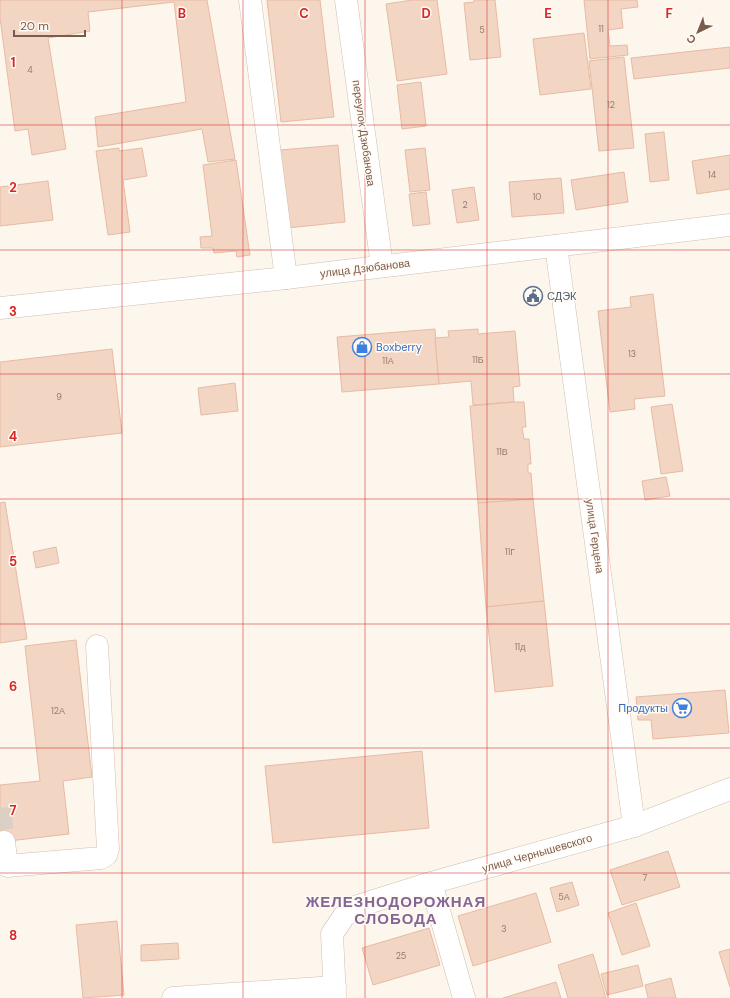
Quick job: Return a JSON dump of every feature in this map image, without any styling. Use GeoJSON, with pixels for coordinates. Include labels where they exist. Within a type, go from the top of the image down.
{"type":"FeatureCollection","features":[{"type":"Feature","properties":{"kind":"street"},"geometry":{"type":"LineString","coordinates":[[250,0],[286,278]]}},
{"type":"Feature","properties":{"kind":"street","name":"переулок Дзюбанова"},"geometry":{"type":"LineString","coordinates":[[346,0],[382,266]]}},
{"type":"Feature","properties":{"kind":"street","name":"улица Дзюбанова"},"geometry":{"type":"LineString","coordinates":[[0,308],[286,278],[730,225]]}},
{"type":"Feature","properties":{"kind":"street","name":"улица Герцена"},"geometry":{"type":"LineString","coordinates":[[556,246],[634,826]]}},
{"type":"Feature","properties":{"kind":"street"},"geometry":{"type":"LineString","coordinates":[[4,842],[3,866],[101,858],[106,855],[108,849],[97,646]]}},
{"type":"Feature","properties":{"kind":"street","name":"улица Чернышевского"},"geometry":{"type":"LineString","coordinates":[[335,992],[332,934],[344,916],[358,906],[432,883],[634,826],[730,789]]}},
{"type":"Feature","properties":{"kind":"street"},"geometry":{"type":"LineString","coordinates":[[432,883],[464,998]]}},
{"type":"Feature","properties":{"kind":"street"},"geometry":{"type":"LineString","coordinates":[[173,998],[335,992]]}},
{"type":"Feature","properties":{"kind":"building"},"geometry":{"type":"Polygon","coordinates":[[[0,0],[207,0],[235,159],[208,162],[202,129],[98,147],[95,117],[186,102],[174,2],[88,12],[90,31],[48,38],[66,149],[32,155],[28,129],[15,131],[0,18],[0,0]]]}},
{"type":"Feature","properties":{"kind":"building"},"geometry":{"type":"Polygon","coordinates":[[[267,0],[320,0],[334,117],[281,122],[267,0]]]}},
{"type":"Feature","properties":{"kind":"building"},"geometry":{"type":"Polygon","coordinates":[[[412,0],[437,0],[447,74],[397,81],[386,4],[412,0]]]}},
{"type":"Feature","properties":{"kind":"building"},"geometry":{"type":"Polygon","coordinates":[[[474,0],[495,0],[501,57],[470,60],[464,3],[474,2],[474,0]]]}},
{"type":"Feature","properties":{"kind":"building"},"geometry":{"type":"Polygon","coordinates":[[[584,0],[637,0],[638,7],[621,9],[623,28],[608,30],[610,46],[627,45],[628,55],[590,59],[584,0]]]}},
{"type":"Feature","properties":{"kind":"building"},"geometry":{"type":"Polygon","coordinates":[[[584,33],[591,89],[540,95],[533,39],[584,33]]]}},
{"type":"Feature","properties":{"kind":"building"},"geometry":{"type":"Polygon","coordinates":[[[730,47],[730,68],[634,79],[631,58],[730,47]]]}},
{"type":"Feature","properties":{"kind":"building"},"geometry":{"type":"Polygon","coordinates":[[[624,57],[634,148],[599,151],[589,61],[624,57]]]}},
{"type":"Feature","properties":{"kind":"building"},"geometry":{"type":"Polygon","coordinates":[[[421,82],[426,126],[402,129],[397,85],[421,82]]]}},
{"type":"Feature","properties":{"kind":"building"},"geometry":{"type":"Polygon","coordinates":[[[664,132],[669,180],[650,182],[645,134],[664,132]]]}},
{"type":"Feature","properties":{"kind":"building"},"geometry":{"type":"Polygon","coordinates":[[[338,145],[345,222],[287,228],[280,150],[338,145]]]}},
{"type":"Feature","properties":{"kind":"building"},"geometry":{"type":"Polygon","coordinates":[[[119,148],[119,151],[142,148],[147,176],[123,180],[130,232],[108,235],[96,151],[119,148]]]}},
{"type":"Feature","properties":{"kind":"building"},"geometry":{"type":"Polygon","coordinates":[[[425,148],[430,190],[410,192],[405,150],[425,148]]]}},
{"type":"Feature","properties":{"kind":"building"},"geometry":{"type":"Polygon","coordinates":[[[730,155],[730,189],[697,194],[692,161],[730,155]]]}},
{"type":"Feature","properties":{"kind":"building"},"geometry":{"type":"Polygon","coordinates":[[[236,160],[250,255],[237,257],[236,251],[214,253],[213,248],[201,248],[200,237],[212,236],[203,165],[236,160]]]}},
{"type":"Feature","properties":{"kind":"building"},"geometry":{"type":"Polygon","coordinates":[[[624,172],[628,202],[576,210],[571,180],[624,172]]]}},
{"type":"Feature","properties":{"kind":"building"},"geometry":{"type":"Polygon","coordinates":[[[561,178],[564,213],[512,217],[509,182],[561,178]]]}},
{"type":"Feature","properties":{"kind":"building"},"geometry":{"type":"Polygon","coordinates":[[[48,181],[53,220],[0,226],[0,187],[48,181]]]}},
{"type":"Feature","properties":{"kind":"building"},"geometry":{"type":"Polygon","coordinates":[[[474,187],[479,220],[457,223],[452,190],[474,187]]]}},
{"type":"Feature","properties":{"kind":"building"},"geometry":{"type":"Polygon","coordinates":[[[426,192],[430,224],[413,226],[409,194],[426,192]]]}},
{"type":"Feature","properties":{"kind":"building"},"geometry":{"type":"Polygon","coordinates":[[[653,294],[665,396],[634,399],[635,409],[610,412],[598,311],[631,307],[630,297],[653,294]]]}},
{"type":"Feature","properties":{"kind":"building"},"geometry":{"type":"Polygon","coordinates":[[[435,329],[439,384],[342,392],[337,337],[435,329]]]}},
{"type":"Feature","properties":{"kind":"building"},"geometry":{"type":"Polygon","coordinates":[[[478,329],[478,334],[515,331],[520,386],[513,387],[514,402],[473,405],[471,381],[439,384],[435,338],[449,337],[448,331],[478,329]]]}},
{"type":"Feature","properties":{"kind":"building"},"geometry":{"type":"Polygon","coordinates":[[[112,349],[122,433],[0,447],[0,362],[112,349]]]}},
{"type":"Feature","properties":{"kind":"building"},"geometry":{"type":"Polygon","coordinates":[[[235,383],[238,411],[201,415],[198,388],[235,383]]]}},
{"type":"Feature","properties":{"kind":"building"},"geometry":{"type":"Polygon","coordinates":[[[524,402],[526,427],[522,427],[524,439],[529,439],[531,464],[528,464],[528,473],[531,473],[533,499],[478,503],[470,406],[524,402]]]}},
{"type":"Feature","properties":{"kind":"building"},"geometry":{"type":"Polygon","coordinates":[[[672,404],[683,471],[661,474],[651,407],[672,404]]]}},
{"type":"Feature","properties":{"kind":"building"},"geometry":{"type":"Polygon","coordinates":[[[666,477],[670,496],[645,500],[642,481],[666,477]]]}},
{"type":"Feature","properties":{"kind":"building"},"geometry":{"type":"Polygon","coordinates":[[[533,499],[544,601],[486,607],[478,503],[533,499]]]}},
{"type":"Feature","properties":{"kind":"building"},"geometry":{"type":"Polygon","coordinates":[[[5,502],[27,639],[0,643],[0,503],[5,502]]]}},
{"type":"Feature","properties":{"kind":"building"},"geometry":{"type":"Polygon","coordinates":[[[56,547],[59,563],[36,568],[33,552],[56,547]]]}},
{"type":"Feature","properties":{"kind":"building"},"geometry":{"type":"Polygon","coordinates":[[[544,601],[553,686],[495,692],[486,607],[544,601]]]}},
{"type":"Feature","properties":{"kind":"building"},"geometry":{"type":"Polygon","coordinates":[[[76,640],[92,777],[63,781],[69,834],[0,842],[0,785],[40,781],[25,646],[76,640]]]}},
{"type":"Feature","properties":{"kind":"building","name":"Продукты"},"geometry":{"type":"Polygon","coordinates":[[[725,690],[729,733],[653,739],[651,720],[638,720],[636,697],[725,690]]]}},
{"type":"Feature","properties":{"kind":"building"},"geometry":{"type":"Polygon","coordinates":[[[422,751],[429,828],[273,843],[265,766],[422,751]]]}},
{"type":"Feature","properties":{"kind":"building"},"geometry":{"type":"Polygon","coordinates":[[[668,851],[680,887],[622,905],[610,870],[668,851]]]}},
{"type":"Feature","properties":{"kind":"building"},"geometry":{"type":"Polygon","coordinates":[[[572,882],[579,905],[557,912],[550,888],[572,882]]]}},
{"type":"Feature","properties":{"kind":"building"},"geometry":{"type":"Polygon","coordinates":[[[536,893],[551,942],[473,966],[458,916],[536,893]]]}},
{"type":"Feature","properties":{"kind":"building"},"geometry":{"type":"Polygon","coordinates":[[[636,903],[650,946],[622,955],[608,913],[636,903]]]}},
{"type":"Feature","properties":{"kind":"building"},"geometry":{"type":"Polygon","coordinates":[[[117,921],[124,995],[83,998],[76,925],[117,921]]]}},
{"type":"Feature","properties":{"kind":"building"},"geometry":{"type":"Polygon","coordinates":[[[429,928],[440,965],[373,985],[362,948],[429,928]]]}},
{"type":"Feature","properties":{"kind":"building"},"geometry":{"type":"Polygon","coordinates":[[[178,943],[179,959],[141,961],[141,945],[178,943]]]}},
{"type":"Feature","properties":{"kind":"building"},"geometry":{"type":"Polygon","coordinates":[[[730,949],[730,987],[719,952],[730,949]]]}},
{"type":"Feature","properties":{"kind":"building"},"geometry":{"type":"Polygon","coordinates":[[[593,954],[606,998],[568,998],[558,965],[593,954]]]}},
{"type":"Feature","properties":{"kind":"building"},"geometry":{"type":"Polygon","coordinates":[[[638,965],[643,986],[607,995],[601,974],[638,965]]]}},
{"type":"Feature","properties":{"kind":"building"},"geometry":{"type":"Polygon","coordinates":[[[671,978],[676,998],[648,998],[645,985],[671,978]]]}},
{"type":"Feature","properties":{"kind":"building"},"geometry":{"type":"Polygon","coordinates":[[[556,982],[561,998],[503,998],[556,982]]]}},
{"type":"Feature","properties":{"kind":"tunnel"},"geometry":{"type":"LineString","coordinates":[[0,808],[4,842]]}},
{"type":"Feature","properties":{"kind":"place","name":"СДЭК"},"geometry":{"type":"Point","coordinates":[533,296]}},
{"type":"Feature","properties":{"kind":"place","name":"Boxberry"},"geometry":{"type":"Point","coordinates":[362,347]}},
{"type":"Feature","properties":{"kind":"place","name":"Продукты"},"geometry":{"type":"Point","coordinates":[682,708]}},
{"type":"Feature","properties":{"kind":"district","name":"ЖЕЛЕЗНОДОРОЖНАЯ СЛОБОДА"},"geometry":{"type":"Point","coordinates":[396,910]}}]}
